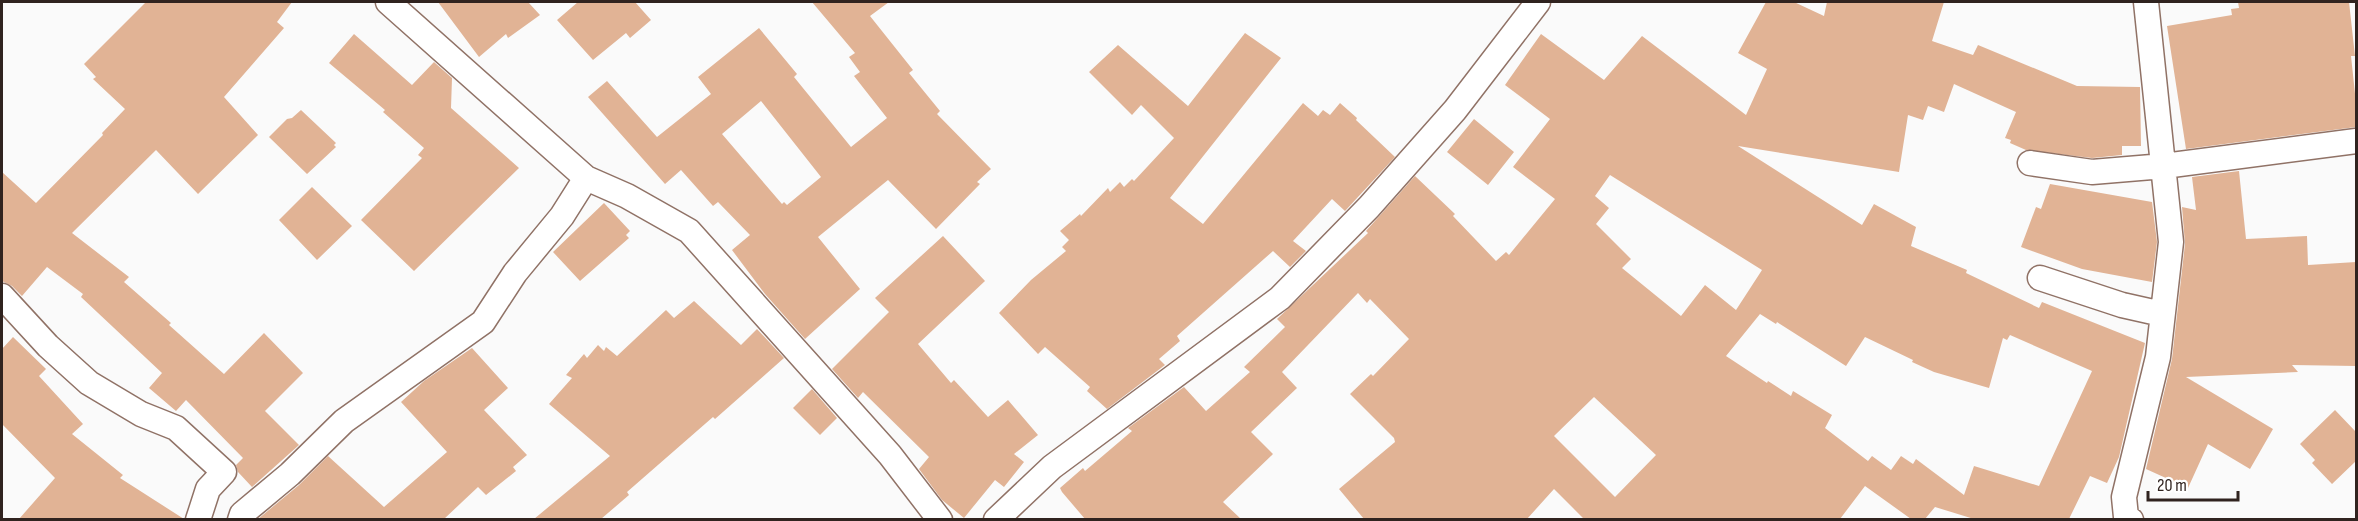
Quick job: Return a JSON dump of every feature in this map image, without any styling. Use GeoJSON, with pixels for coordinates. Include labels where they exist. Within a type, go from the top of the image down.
{"type":"FeatureCollection","features":[{"type":"Feature","properties":{"kind":"street"},"geometry":{"type":"LineString","coordinates":[[388,2],[586,178],[627,196],[689,231],[890,456],[940,519]]}},
{"type":"Feature","properties":{"kind":"street"},"geometry":{"type":"LineString","coordinates":[[996,519],[1052,467],[1280,298],[1369,207],[1455,110],[1538,2]]}},
{"type":"Feature","properties":{"kind":"street"},"geometry":{"type":"LineString","coordinates":[[2131,519],[2126,517],[2124,497],[2158,357],[2171,242],[2146,2]]}},
{"type":"Feature","properties":{"kind":"street"},"geometry":{"type":"LineString","coordinates":[[2030,163],[2092,172],[2164,166],[2356,141]]}},
{"type":"Feature","properties":{"kind":"street"},"geometry":{"type":"LineString","coordinates":[[243,518],[344,421],[483,322],[515,273],[562,216],[586,178]]}},
{"type":"Feature","properties":{"kind":"street"},"geometry":{"type":"LineString","coordinates":[[2040,278],[2122,305],[2162,314]]}},
{"type":"Feature","properties":{"kind":"street"},"geometry":{"type":"LineString","coordinates":[[2,296],[48,346],[89,383],[141,414],[176,428],[224,472],[208,489],[198,519]]}},
{"type":"Feature","properties":{"kind":"building"},"geometry":{"type":"Polygon","coordinates":[[[146,2],[292,2],[277,22],[284,28],[224,97],[258,135],[198,194],[156,150],[72,233],[129,277],[124,282],[224,374],[264,333],[303,373],[265,411],[299,445],[252,487],[238,472],[236,465],[243,458],[186,400],[176,411],[149,388],[162,373],[81,297],[83,294],[47,267],[22,296],[12,286],[2,281],[2,172],[36,203],[103,135],[102,133],[125,109],[93,79],[96,77],[84,64],[146,2]]]}},
{"type":"Feature","properties":{"kind":"building"},"geometry":{"type":"Polygon","coordinates":[[[438,2],[528,2],[540,15],[508,38],[506,34],[479,57],[438,2]]]}},
{"type":"Feature","properties":{"kind":"building"},"geometry":{"type":"Polygon","coordinates":[[[578,2],[635,2],[651,20],[630,38],[626,33],[593,60],[557,20],[578,2]]]}},
{"type":"Feature","properties":{"kind":"building"},"geometry":{"type":"Polygon","coordinates":[[[812,2],[889,2],[870,16],[913,70],[909,73],[940,111],[937,114],[991,169],[977,182],[980,184],[936,229],[888,180],[818,237],[860,289],[805,339],[765,294],[732,250],[750,235],[718,202],[713,206],[681,170],[665,184],[588,97],[607,81],[657,137],[711,94],[698,77],[759,28],[797,74],[794,77],[851,147],[887,118],[854,76],[860,72],[849,57],[855,53],[812,2]],[[761,101],[722,134],[782,204],[784,202],[787,205],[821,177],[761,101]]]}},
{"type":"Feature","properties":{"kind":"building"},"geometry":{"type":"Polygon","coordinates":[[[1766,2],[1794,2],[1824,16],[1827,2],[1944,2],[1932,41],[1973,55],[1978,45],[2077,86],[2140,87],[2141,146],[2122,146],[2122,155],[2092,158],[2026,150],[2010,143],[2011,140],[2005,138],[2016,112],[1954,84],[1944,112],[1928,106],[1923,120],[1908,115],[1899,172],[1738,146],[1862,225],[1874,204],[1916,227],[1911,246],[1967,270],[1966,273],[2039,308],[2042,302],[2145,343],[2119,457],[2107,483],[2090,476],[2069,519],[1974,519],[1935,507],[1925,519],[1911,519],[1865,486],[1840,519],[1584,519],[1554,489],[1527,519],[1364,519],[1339,489],[1395,442],[1394,438],[1350,394],[1371,374],[1373,376],[1409,339],[1370,299],[1367,303],[1358,293],[1282,372],[1297,388],[1251,432],[1273,454],[1223,502],[1241,519],[1085,519],[1062,492],[1060,488],[1083,468],[1085,471],[1132,431],[1128,428],[1184,387],[1206,411],[1250,372],[1244,367],[1285,327],[1277,319],[1368,233],[1366,231],[1415,176],[1455,214],[1453,216],[1496,261],[1506,252],[1509,255],[1555,199],[1513,167],[1550,119],[1505,85],[1541,34],[1604,80],[1642,36],[1746,115],[1767,69],[1738,53],[1766,2]],[[1610,175],[1595,196],[1609,208],[1596,224],[1631,259],[1622,268],[1681,316],[1705,285],[1736,310],[1762,270],[1610,175]],[[1760,314],[1726,356],[1767,383],[1768,381],[1791,396],[1793,391],[1832,415],[1825,428],[1868,461],[1872,456],[1891,470],[1901,456],[1913,464],[1916,459],[1964,495],[1974,466],[2039,486],[2092,371],[2010,335],[2007,340],[2003,338],[1989,388],[1934,372],[1865,337],[1846,366],[1777,322],[1776,324],[1760,314]],[[1594,397],[1554,436],[1615,497],[1656,455],[1594,397]]]}},
{"type":"Feature","properties":{"kind":"building"},"geometry":{"type":"Polygon","coordinates":[[[2238,2],[2349,2],[2355,56],[2351,56],[2356,127],[2186,149],[2167,26],[2232,15],[2231,9],[2239,8],[2238,2]]]}},
{"type":"Feature","properties":{"kind":"building"},"geometry":{"type":"Polygon","coordinates":[[[1245,33],[1281,58],[1170,198],[1203,224],[1303,103],[1318,116],[1323,110],[1330,115],[1340,103],[1395,157],[1345,211],[1332,199],[1293,241],[1306,251],[1290,267],[1273,251],[1177,336],[1180,341],[1159,359],[1165,365],[1107,409],[1087,391],[1090,387],[1045,347],[1038,354],[999,313],[1031,280],[1066,251],[1062,247],[1069,240],[1060,231],[1080,214],[1081,216],[1108,188],[1110,192],[1120,182],[1124,187],[1132,179],[1134,181],[1174,138],[1141,105],[1132,115],[1089,72],[1118,45],[1188,106],[1245,33]]]}},
{"type":"Feature","properties":{"kind":"building"},"geometry":{"type":"Polygon","coordinates":[[[354,34],[412,85],[434,62],[452,78],[451,108],[519,168],[414,271],[361,220],[422,158],[418,155],[424,148],[383,112],[385,110],[329,63],[354,34]]]}},
{"type":"Feature","properties":{"kind":"building"},"geometry":{"type":"Polygon","coordinates":[[[301,110],[336,143],[334,145],[336,147],[307,174],[269,137],[287,119],[292,118],[301,110]]]}},
{"type":"Feature","properties":{"kind":"building"},"geometry":{"type":"Polygon","coordinates":[[[1474,119],[1514,152],[1488,185],[1447,152],[1474,119]]]}},
{"type":"Feature","properties":{"kind":"building"},"geometry":{"type":"Polygon","coordinates":[[[2239,171],[2246,239],[2307,236],[2308,265],[2356,262],[2356,366],[2292,365],[2298,372],[2186,377],[2273,429],[2250,469],[2208,444],[2188,488],[2146,469],[2172,359],[2185,244],[2182,207],[2196,210],[2192,177],[2239,171]]]}},
{"type":"Feature","properties":{"kind":"building"},"geometry":{"type":"Polygon","coordinates":[[[2050,184],[2152,202],[2157,242],[2152,282],[2082,269],[2021,247],[2036,207],[2041,209],[2050,184]]]}},
{"type":"Feature","properties":{"kind":"building"},"geometry":{"type":"Polygon","coordinates":[[[312,187],[352,226],[317,260],[279,220],[312,187]]]}},
{"type":"Feature","properties":{"kind":"building"},"geometry":{"type":"Polygon","coordinates":[[[604,203],[630,231],[626,235],[629,238],[580,281],[553,252],[604,203]]]}},
{"type":"Feature","properties":{"kind":"building"},"geometry":{"type":"Polygon","coordinates":[[[943,236],[985,281],[918,344],[951,383],[954,380],[988,417],[1008,400],[1038,435],[1014,454],[1024,462],[1004,487],[995,480],[964,518],[942,500],[919,469],[929,457],[863,392],[858,398],[832,369],[889,312],[875,298],[943,236]]]}},
{"type":"Feature","properties":{"kind":"building"},"geometry":{"type":"Polygon","coordinates":[[[694,301],[741,345],[757,329],[784,358],[627,492],[629,495],[601,519],[534,519],[610,456],[549,404],[572,378],[566,375],[584,354],[587,358],[598,345],[604,351],[606,347],[617,356],[666,310],[674,318],[694,301]]]}},
{"type":"Feature","properties":{"kind":"building"},"geometry":{"type":"Polygon","coordinates":[[[13,337],[46,369],[39,376],[83,424],[72,434],[123,475],[120,478],[184,519],[19,519],[55,478],[2,424],[2,349],[13,337]]]}},
{"type":"Feature","properties":{"kind":"building"},"geometry":{"type":"Polygon","coordinates":[[[472,348],[508,388],[484,410],[527,455],[513,467],[516,471],[486,495],[478,487],[444,519],[258,519],[299,485],[328,456],[384,507],[447,452],[401,402],[424,381],[472,348]]]}},
{"type":"Feature","properties":{"kind":"building"},"geometry":{"type":"Polygon","coordinates":[[[812,389],[837,418],[820,435],[793,408],[812,389]]]}},
{"type":"Feature","properties":{"kind":"building"},"geometry":{"type":"Polygon","coordinates":[[[2335,410],[2356,432],[2356,461],[2332,484],[2312,463],[2315,460],[2300,444],[2335,410]]]}}]}
